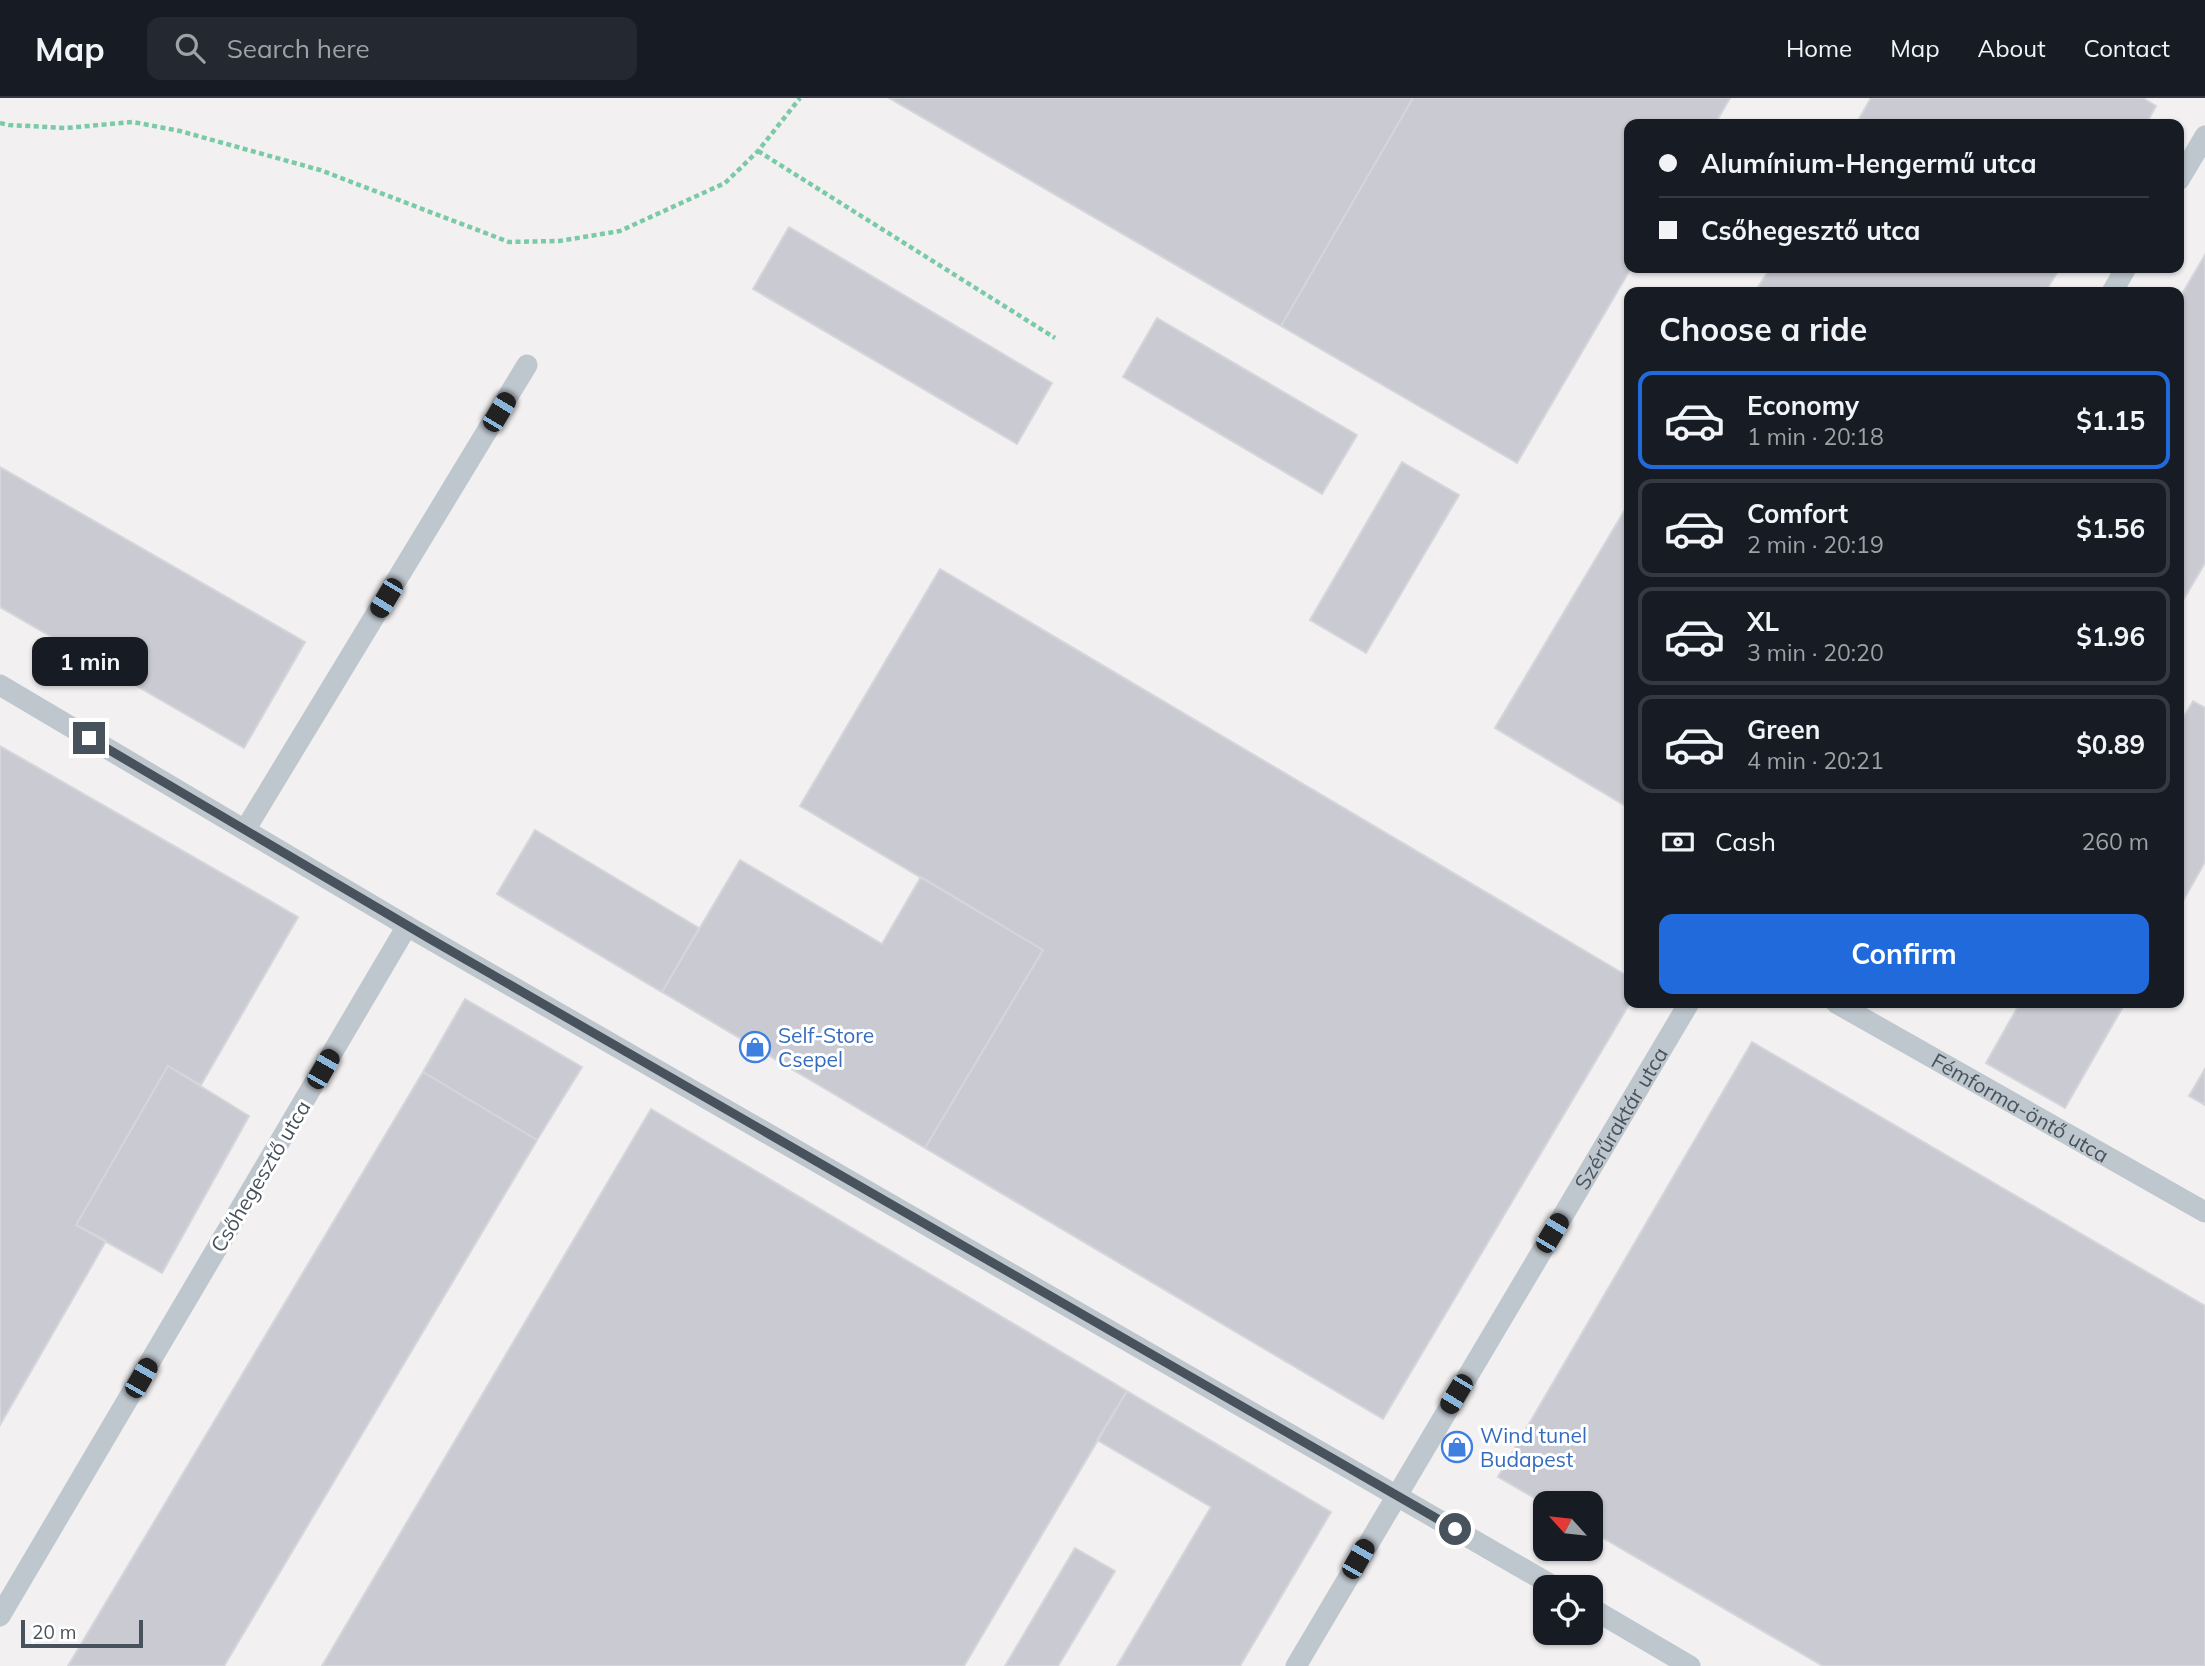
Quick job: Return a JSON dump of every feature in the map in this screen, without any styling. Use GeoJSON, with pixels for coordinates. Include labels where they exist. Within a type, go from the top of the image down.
{"type":"FeatureCollection","features":[{"type":"Feature","properties":{"kind":"lane"},"geometry":{"type":"LineString","coordinates":[[2184,172],[2205,136]]}},
{"type":"Feature","properties":{"kind":"lane"},"geometry":{"type":"LineString","coordinates":[[245,830],[527,365]]}},
{"type":"Feature","properties":{"kind":"lane"},"geometry":{"type":"LineString","coordinates":[[0,685],[407,926],[1534,1575]]}},
{"type":"Feature","properties":{"kind":"lane","name":"Csőhegesztő utca"},"geometry":{"type":"LineString","coordinates":[[0,1616],[407,926]]}},
{"type":"Feature","properties":{"kind":"lane","name":"Szérűraktár utca"},"geometry":{"type":"LineString","coordinates":[[1296,1666],[1686,1008]]}},
{"type":"Feature","properties":{"kind":"lane","name":"Fémforma-öntő utca"},"geometry":{"type":"LineString","coordinates":[[1845,1008],[2205,1212]]}},
{"type":"Feature","properties":{"kind":"lane"},"geometry":{"type":"LineString","coordinates":[[1603,1615],[1690,1666]]}},
{"type":"Feature","properties":{"kind":"path"},"geometry":{"type":"LineString","coordinates":[[0,123],[66,128],[133,122],[180,131],[320,170],[509,242],[559,241],[620,231],[725,183],[758,151],[800,98]]}},
{"type":"Feature","properties":{"kind":"path"},"geometry":{"type":"LineString","coordinates":[[758,151],[1055,338]]}},
{"type":"Feature","properties":{"kind":"building"},"geometry":{"type":"Polygon","coordinates":[[[889,98],[1413,98],[1281,326],[889,98]]]}},
{"type":"Feature","properties":{"kind":"building"},"geometry":{"type":"Polygon","coordinates":[[[1413,98],[1730,98],[1718,119],[1624,119],[1624,273],[1628,273],[1517,463],[1281,326],[1413,98]]]}},
{"type":"Feature","properties":{"kind":"building"},"geometry":{"type":"Polygon","coordinates":[[[1871,98],[2143,98],[2156,106],[2149,119],[1859,119],[1871,98]]]}},
{"type":"Feature","properties":{"kind":"building"},"geometry":{"type":"Polygon","coordinates":[[[789,227],[1052,383],[1017,444],[753,289],[789,227]]]}},
{"type":"Feature","properties":{"kind":"building"},"geometry":{"type":"Polygon","coordinates":[[[2205,255],[2205,563],[2184,599],[2184,291],[2205,255]]]}},
{"type":"Feature","properties":{"kind":"building"},"geometry":{"type":"Polygon","coordinates":[[[1767,273],[2057,273],[2048,287],[1758,287],[1767,273]]]}},
{"type":"Feature","properties":{"kind":"building"},"geometry":{"type":"Polygon","coordinates":[[[1157,318],[1357,435],[1322,494],[1123,377],[1157,318]]]}},
{"type":"Feature","properties":{"kind":"building"},"geometry":{"type":"Polygon","coordinates":[[[1402,462],[1459,495],[1366,653],[1310,620],[1402,462]]]}},
{"type":"Feature","properties":{"kind":"building"},"geometry":{"type":"Polygon","coordinates":[[[0,467],[305,642],[244,748],[0,607],[0,467]]]}},
{"type":"Feature","properties":{"kind":"building"},"geometry":{"type":"Polygon","coordinates":[[[1624,511],[1624,805],[1495,728],[1624,511]]]}},
{"type":"Feature","properties":{"kind":"building"},"geometry":{"type":"Polygon","coordinates":[[[940,569],[1624,974],[1624,1008],[1627,1008],[1383,1419],[925,1148],[1043,950],[800,806],[940,569]]]}},
{"type":"Feature","properties":{"kind":"building"},"geometry":{"type":"Polygon","coordinates":[[[2193,701],[2205,708],[2205,862],[2184,899],[2184,716],[2193,701]]]}},
{"type":"Feature","properties":{"kind":"building"},"geometry":{"type":"Polygon","coordinates":[[[0,746],[298,917],[201,1085],[168,1066],[76,1225],[106,1241],[0,1425],[0,746]]]}},
{"type":"Feature","properties":{"kind":"building"},"geometry":{"type":"Polygon","coordinates":[[[535,830],[699,928],[662,992],[497,894],[535,830]]]}},
{"type":"Feature","properties":{"kind":"building"},"geometry":{"type":"Polygon","coordinates":[[[740,860],[882,944],[921,877],[1043,950],[925,1148],[662,992],[740,860]]]}},
{"type":"Feature","properties":{"kind":"building"},"geometry":{"type":"Polygon","coordinates":[[[465,999],[582,1067],[537,1140],[423,1072],[465,999]]]}},
{"type":"Feature","properties":{"kind":"building"},"geometry":{"type":"Polygon","coordinates":[[[2017,1008],[2122,1008],[2065,1108],[1986,1063],[2017,1008]]]}},
{"type":"Feature","properties":{"kind":"building"},"geometry":{"type":"Polygon","coordinates":[[[1752,1042],[2205,1306],[2205,1666],[1823,1666],[1603,1538],[1603,1491],[1533,1491],[1533,1497],[1498,1477],[1752,1042]]]}},
{"type":"Feature","properties":{"kind":"building"},"geometry":{"type":"Polygon","coordinates":[[[168,1066],[249,1116],[162,1273],[76,1225],[168,1066]]]}},
{"type":"Feature","properties":{"kind":"building"},"geometry":{"type":"Polygon","coordinates":[[[2205,1069],[2205,1105],[2189,1096],[2205,1069]]]}},
{"type":"Feature","properties":{"kind":"building"},"geometry":{"type":"Polygon","coordinates":[[[423,1072],[537,1140],[224,1666],[68,1666],[423,1072]]]}},
{"type":"Feature","properties":{"kind":"building"},"geometry":{"type":"Polygon","coordinates":[[[651,1109],[1127,1391],[964,1666],[322,1666],[651,1109]]]}},
{"type":"Feature","properties":{"kind":"building"},"geometry":{"type":"Polygon","coordinates":[[[1127,1391],[1331,1512],[1240,1666],[1117,1666],[1211,1507],[1097,1440],[1127,1391]]]}},
{"type":"Feature","properties":{"kind":"building"},"geometry":{"type":"Polygon","coordinates":[[[1075,1548],[1115,1571],[1058,1666],[1005,1666],[1075,1548]]]}},
{"type":"Feature","properties":{"kind":"place","name":"Self-Store Csepel"},"geometry":{"type":"Point","coordinates":[755,1047]}},
{"type":"Feature","properties":{"kind":"place","name":"Wind tunel Budapest"},"geometry":{"type":"Point","coordinates":[1457,1447]}},
{"type":"Feature","properties":{"kind":"route"},"geometry":{"type":"LineString","coordinates":[[89,738],[432,940],[1455,1529]]}}]}
